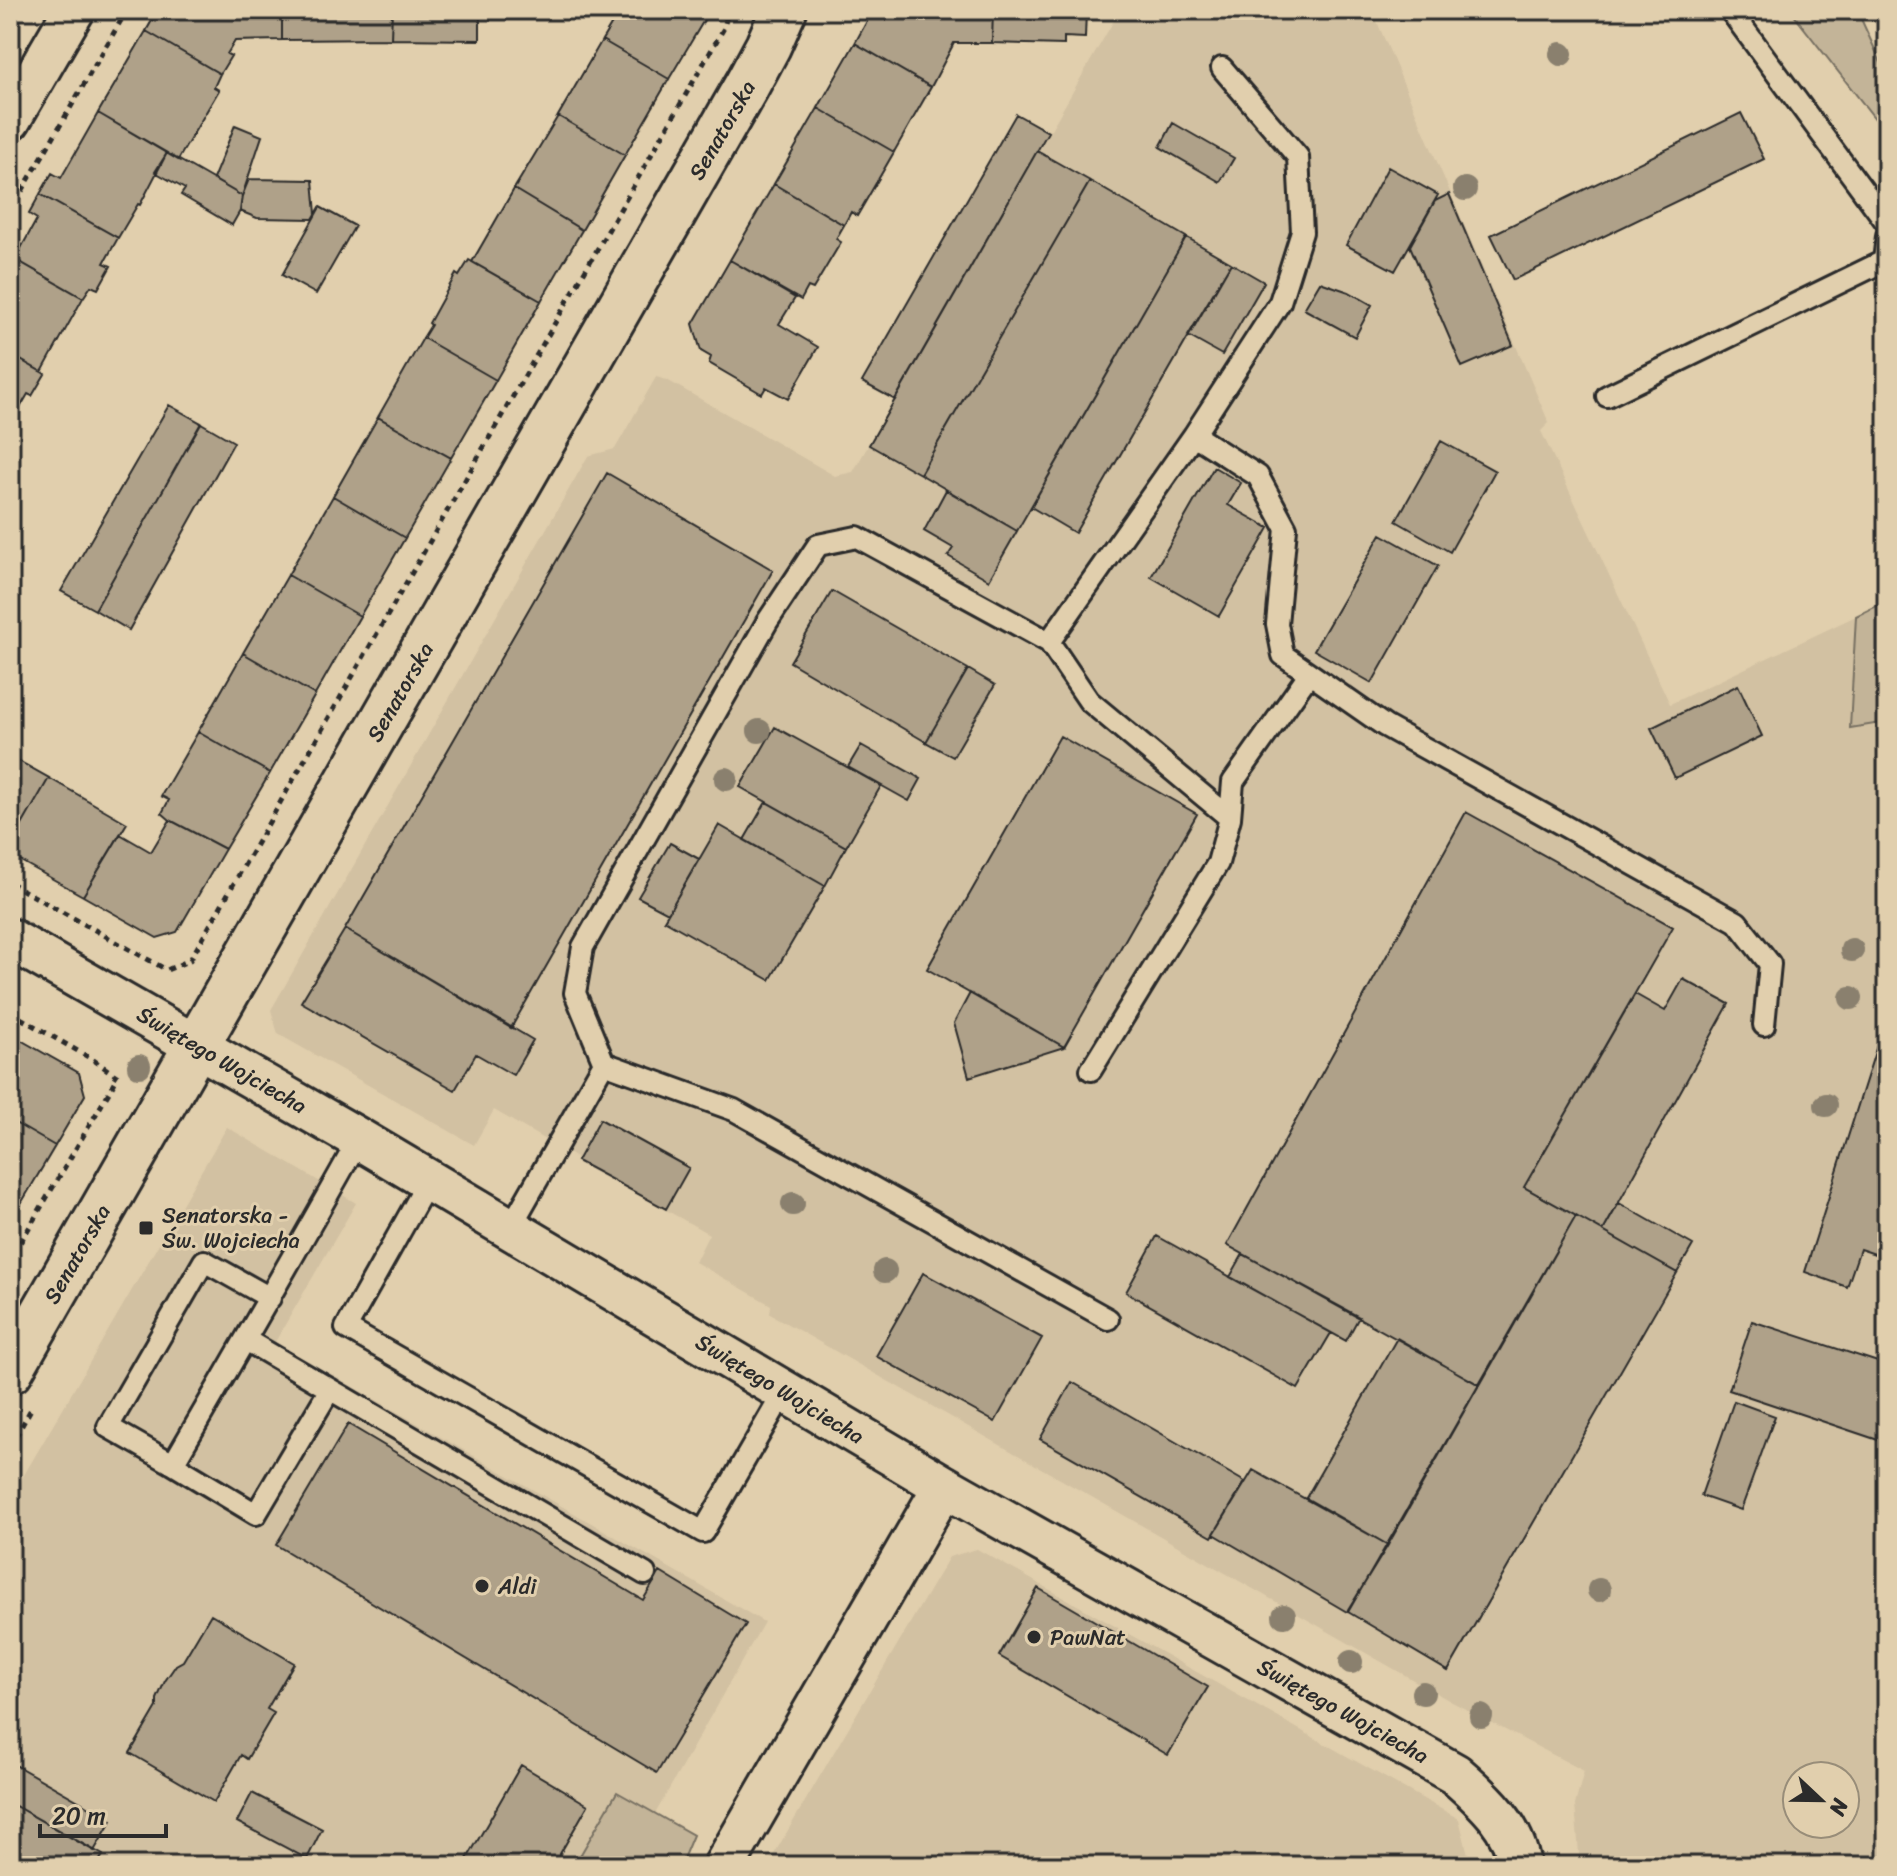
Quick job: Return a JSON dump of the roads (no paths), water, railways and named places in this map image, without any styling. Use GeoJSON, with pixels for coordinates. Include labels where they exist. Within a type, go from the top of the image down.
{"type":"FeatureCollection","features":[{"type":"Feature","properties":{"kind":"street"},"geometry":{"type":"LineString","coordinates":[[10,120],[74,10]]}},
{"type":"Feature","properties":{"kind":"street","name":"Senatorska"},"geometry":{"type":"LineString","coordinates":[[10,1371],[739,99],[784,10]]}},
{"type":"Feature","properties":{"kind":"street","name":"Świętego Wojciecha"},"geometry":{"type":"LineString","coordinates":[[10,939],[359,1139],[944,1486],[1455,1774],[1499,1817],[1508,1831],[1520,1866]]}},
{"type":"Feature","properties":{"kind":"street"},"geometry":{"type":"LineString","coordinates":[[724,1866],[944,1486]]}},
{"type":"Feature","properties":{"kind":"lane"},"geometry":{"type":"LineString","coordinates":[[1730,10],[1887,223]]}},
{"type":"Feature","properties":{"kind":"lane"},"geometry":{"type":"LineString","coordinates":[[1049,642],[1194,435],[1280,302],[1302,232],[1298,157],[1222,68]]}},
{"type":"Feature","properties":{"kind":"lane"},"geometry":{"type":"LineString","coordinates":[[1607,396],[1884,261],[1887,236]]}},
{"type":"Feature","properties":{"kind":"lane"},"geometry":{"type":"LineString","coordinates":[[1194,435],[1258,476],[1286,528],[1277,624],[1283,655],[1385,726],[1737,922],[1770,964],[1764,1025]]}},
{"type":"Feature","properties":{"kind":"lane"},"geometry":{"type":"LineString","coordinates":[[1108,1319],[734,1110],[604,1063],[575,993],[583,947],[767,622],[818,545],[857,537],[1049,642],[1089,701],[1230,818]]}},
{"type":"Feature","properties":{"kind":"lane"},"geometry":{"type":"LineString","coordinates":[[1091,1070],[1218,863],[1230,818],[1233,782],[1309,674]]}},
{"type":"Feature","properties":{"kind":"lane"},"geometry":{"type":"LineString","coordinates":[[510,1228],[604,1063]]}},
{"type":"Feature","properties":{"kind":"lane"},"geometry":{"type":"LineString","coordinates":[[173,1464],[359,1139]]}},
{"type":"Feature","properties":{"kind":"lane"},"geometry":{"type":"LineString","coordinates":[[429,1180],[346,1328],[703,1532],[784,1392]]}},
{"type":"Feature","properties":{"kind":"lane"},"geometry":{"type":"LineString","coordinates":[[270,1298],[204,1261],[108,1427],[256,1514],[330,1389]]}},
{"type":"Feature","properties":{"kind":"lane"},"geometry":{"type":"LineString","coordinates":[[246,1340],[645,1574]]}},
{"type":"Feature","properties":{"kind":"place","name":"Senatorska - Św. Wojciecha"},"geometry":{"type":"Point","coordinates":[146,1228]}},
{"type":"Feature","properties":{"kind":"place","name":"Aldi"},"geometry":{"type":"Point","coordinates":[482,1586]}},
{"type":"Feature","properties":{"kind":"place","name":"PawNat"},"geometry":{"type":"Point","coordinates":[1034,1637]}}]}
